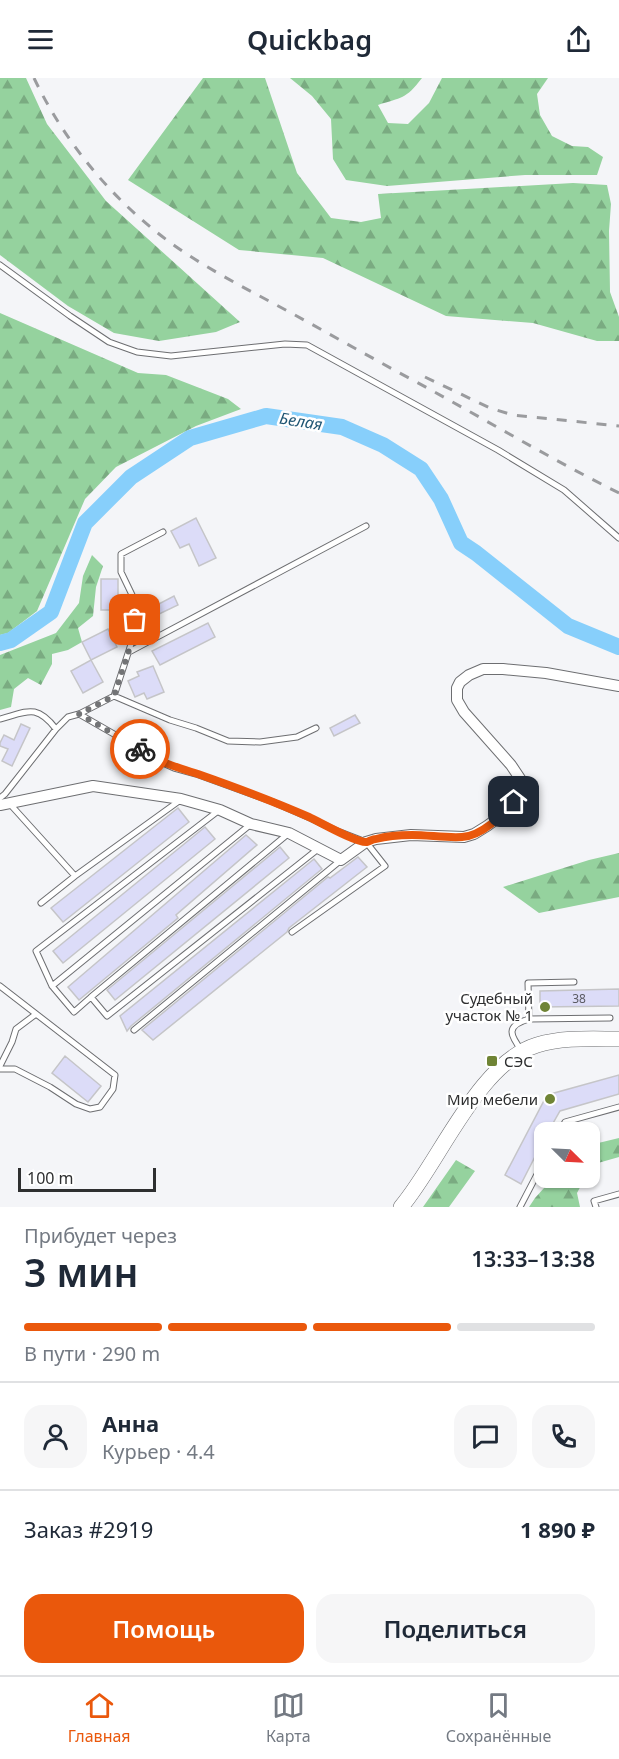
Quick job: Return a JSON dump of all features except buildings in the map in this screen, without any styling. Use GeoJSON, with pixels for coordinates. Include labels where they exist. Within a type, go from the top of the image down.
{"type":"FeatureCollection","features":[{"type":"Feature","properties":{"kind":"main road"},"geometry":{"type":"LineString","coordinates":[[401,1207],[467,1110],[500,1067],[522,1051],[541,1044],[564,1040],[619,1040]]}},
{"type":"Feature","properties":{"kind":"street"},"geometry":{"type":"LineString","coordinates":[[2,802],[93,786],[181,799],[220,810],[251,824],[289,833],[341,860],[366,842],[376,839],[411,835],[464,837],[488,826],[502,815],[520,792],[521,780],[511,765],[464,712],[457,700],[457,688],[460,682],[468,675],[483,669],[503,669],[546,673],[619,686]]}},
{"type":"Feature","properties":{"kind":"lane"},"geometry":{"type":"LineString","coordinates":[[0,265],[109,342],[137,352],[171,356],[285,344],[308,345],[498,450],[564,490],[619,538]]}},
{"type":"Feature","properties":{"kind":"lane"},"geometry":{"type":"LineString","coordinates":[[129,652],[366,526]]}},
{"type":"Feature","properties":{"kind":"lane"},"geometry":{"type":"LineString","coordinates":[[75,876],[2,802],[5,794],[68,717],[79,714],[114,696],[134,635],[134,599],[121,572],[121,554],[163,532]]}},
{"type":"Feature","properties":{"kind":"lane"},"geometry":{"type":"LineString","coordinates":[[114,696],[228,741],[260,742],[297,737],[316,728]]}},
{"type":"Feature","properties":{"kind":"lane"},"geometry":{"type":"LineString","coordinates":[[0,719],[26,710],[48,719],[56,729]]}},
{"type":"Feature","properties":{"kind":"lane"},"geometry":{"type":"LineString","coordinates":[[79,714],[153,759],[273,802],[366,842],[385,866],[292,932]]}},
{"type":"Feature","properties":{"kind":"lane"},"geometry":{"type":"LineString","coordinates":[[40,903],[181,799]]}},
{"type":"Feature","properties":{"kind":"lane"},"geometry":{"type":"LineString","coordinates":[[220,810],[36,951],[52,986],[74,1011],[289,833]]}},
{"type":"Feature","properties":{"kind":"lane"},"geometry":{"type":"LineString","coordinates":[[52,986],[251,824]]}},
{"type":"Feature","properties":{"kind":"lane"},"geometry":{"type":"LineString","coordinates":[[91,997],[107,1016],[319,848]]}},
{"type":"Feature","properties":{"kind":"lane"},"geometry":{"type":"LineString","coordinates":[[134,1030],[341,860]]}},
{"type":"Feature","properties":{"kind":"lane"},"geometry":{"type":"LineString","coordinates":[[529,1019],[528,983],[574,982]]}},
{"type":"Feature","properties":{"kind":"lane"},"geometry":{"type":"LineString","coordinates":[[0,986],[115,1075],[113,1089],[100,1107],[90,1108],[75,1104],[50,1087],[15,1069],[0,1067],[16,1029],[36,1014]]}},
{"type":"Feature","properties":{"kind":"lane"},"geometry":{"type":"LineString","coordinates":[[522,1051],[512,1037],[514,1026],[519,1022],[529,1019],[610,1018]]}},
{"type":"Feature","properties":{"kind":"lane"},"geometry":{"type":"LineString","coordinates":[[565,1122],[619,1107]]}},
{"type":"Feature","properties":{"kind":"lane"},"geometry":{"type":"LineString","coordinates":[[520,1207],[534,1180]]}},
{"type":"Feature","properties":{"kind":"lane"},"geometry":{"type":"LineString","coordinates":[[596,1207],[594,1201],[619,1194]]}},
{"type":"Feature","properties":{"kind":"green space"},"geometry":{"type":"Polygon","coordinates":[[[0,78],[26,78],[47,124],[106,201],[240,322],[216,332],[159,341],[114,333],[68,306],[0,255],[0,78]]]}},
{"type":"Feature","properties":{"kind":"green space"},"geometry":{"type":"Polygon","coordinates":[[[203,78],[265,78],[297,173],[331,218],[361,222],[381,218],[378,194],[573,183],[607,185],[611,204],[610,292],[619,317],[619,341],[597,341],[533,323],[446,316],[323,258],[239,250],[128,180],[203,78]]]}},
{"type":"Feature","properties":{"kind":"green space"},"geometry":{"type":"Polygon","coordinates":[[[290,78],[422,78],[403,97],[378,105],[388,123],[408,124],[429,103],[442,78],[548,78],[537,94],[540,115],[552,136],[572,146],[588,147],[603,157],[597,175],[525,175],[387,186],[346,180],[333,159],[331,119],[312,96],[290,78]]]}},
{"type":"Feature","properties":{"kind":"green space"},"geometry":{"type":"Polygon","coordinates":[[[0,313],[138,373],[166,375],[228,399],[241,409],[196,426],[116,467],[85,499],[37,611],[8,633],[0,635],[0,313]]]}},
{"type":"Feature","properties":{"kind":"green space"},"geometry":{"type":"Polygon","coordinates":[[[92,555],[103,566],[96,587],[93,616],[78,628],[82,642],[68,650],[52,654],[52,664],[41,685],[28,678],[14,689],[11,707],[0,710],[0,655],[56,633],[79,603],[83,576],[92,555]]]}},
{"type":"Feature","properties":{"kind":"green space"},"geometry":{"type":"Polygon","coordinates":[[[619,853],[619,897],[539,913],[503,887],[589,860],[619,853]]]}},
{"type":"Feature","properties":{"kind":"green space"},"geometry":{"type":"Polygon","coordinates":[[[619,1138],[619,1157],[600,1162],[600,1143],[619,1138]]]}},
{"type":"Feature","properties":{"kind":"green space"},"geometry":{"type":"Polygon","coordinates":[[[456,1160],[475,1171],[449,1207],[423,1207],[456,1160]]]}},
{"type":"Feature","properties":{"kind":"green space"},"geometry":{"type":"Polygon","coordinates":[[[544,1188],[580,1188],[577,1193],[580,1207],[529,1207],[544,1188]]]}},
{"type":"Feature","properties":{"kind":"waterway","name":"Белая"},"geometry":{"type":"LineString","coordinates":[[0,643],[11,640],[51,612],[85,523],[131,477],[190,438],[266,416],[342,427],[383,445],[421,469],[441,499],[461,543],[568,626],[619,647]]}},
{"type":"Feature","properties":{"kind":"railway"},"geometry":{"type":"LineString","coordinates":[[34,78],[61,126],[94,171],[132,211],[175,246],[233,282],[619,493]]}},
{"type":"Feature","properties":{"kind":"railway"},"geometry":{"type":"LineString","coordinates":[[425,377],[490,408],[513,415],[619,426]]}},
{"type":"Feature","properties":{"kind":"way so far"},"geometry":{"type":"LineString","coordinates":[[135,620],[134,635],[114,696],[79,714],[140,749]]}},
{"type":"Feature","properties":{"kind":"place","name":"Судебный участок № 1"},"geometry":{"type":"Point","coordinates":[545,1007]}},
{"type":"Feature","properties":{"kind":"place","name":"СЭС"},"geometry":{"type":"Point","coordinates":[492,1061]}},
{"type":"Feature","properties":{"kind":"place","name":"Мир мебели"},"geometry":{"type":"Point","coordinates":[550,1099]}},
{"type":"Feature","properties":{"kind":"route"},"geometry":{"type":"LineString","coordinates":[[140,749],[153,759],[174,768],[273,802],[366,842],[411,835],[464,837],[488,826],[514,802]]}}]}
